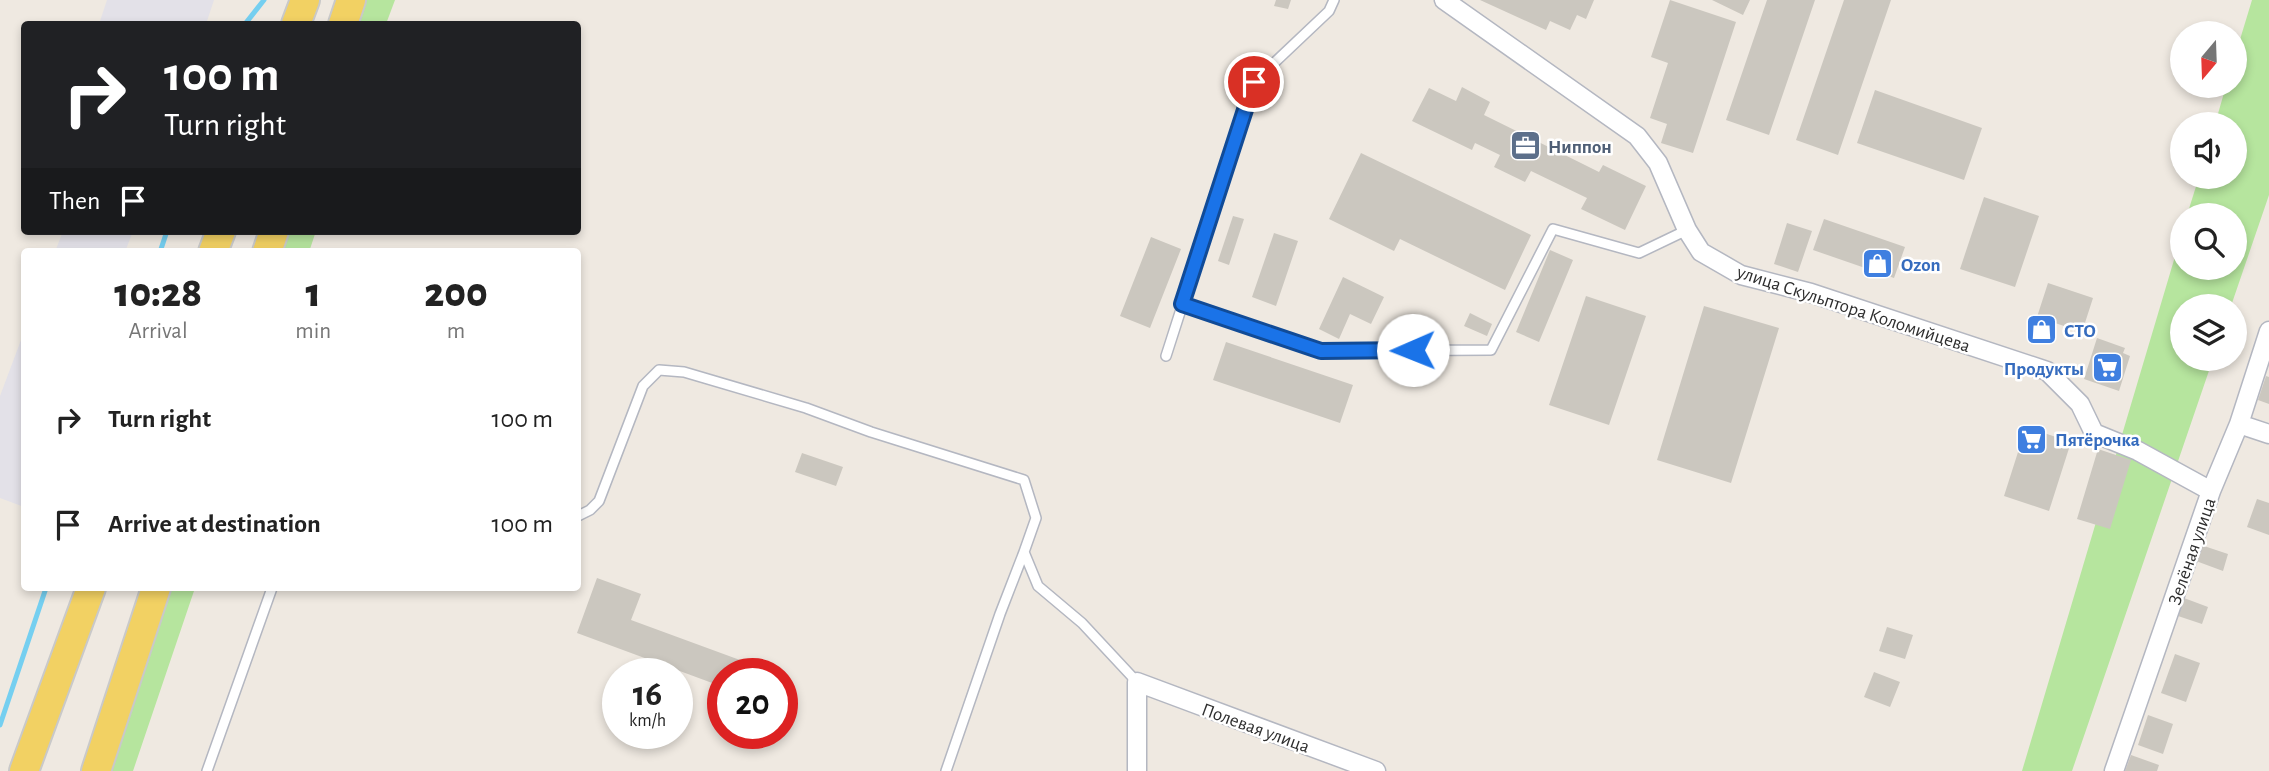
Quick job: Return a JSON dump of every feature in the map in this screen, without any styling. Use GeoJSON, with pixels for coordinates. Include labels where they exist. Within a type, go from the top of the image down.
{"type":"FeatureCollection","features":[{"type":"Feature","properties":{"kind":"main road"},"geometry":{"type":"LineString","coordinates":[[297,21],[305,0]]}},
{"type":"Feature","properties":{"kind":"main road"},"geometry":{"type":"LineString","coordinates":[[344,21],[351,0]]}},
{"type":"Feature","properties":{"kind":"main road"},"geometry":{"type":"LineString","coordinates":[[24,771],[89,591]]}},
{"type":"Feature","properties":{"kind":"main road"},"geometry":{"type":"LineString","coordinates":[[96,771],[155,591]]}},
{"type":"Feature","properties":{"kind":"street","name":"улица Скульптора Коломийцева"},"geometry":{"type":"LineString","coordinates":[[1444,0],[1637,136],[1658,163],[1687,230],[1700,252],[1741,275],[1811,293],[2047,371],[2080,404],[2094,433],[2138,451],[2211,491]]}},
{"type":"Feature","properties":{"kind":"street","name":"Зелёная улица"},"geometry":{"type":"LineString","coordinates":[[2114,771],[2211,491],[2239,424],[2269,331]]}},
{"type":"Feature","properties":{"kind":"street"},"geometry":{"type":"LineString","coordinates":[[2239,424],[2269,434]]}},
{"type":"Feature","properties":{"kind":"street"},"geometry":{"type":"LineString","coordinates":[[1137,682],[1137,771]]}},
{"type":"Feature","properties":{"kind":"street","name":"Полевая улица"},"geometry":{"type":"LineString","coordinates":[[1137,682],[1376,771]]}},
{"type":"Feature","properties":{"kind":"lane"},"geometry":{"type":"LineString","coordinates":[[1166,356],[1254,82],[1329,11],[1335,0]]}},
{"type":"Feature","properties":{"kind":"lane"},"geometry":{"type":"LineString","coordinates":[[1182,304],[1321,351],[1491,349],[1553,229],[1639,253],[1687,230]]}},
{"type":"Feature","properties":{"kind":"lane"},"geometry":{"type":"LineString","coordinates":[[581,514],[598,501],[643,386],[659,370],[684,372],[806,408],[871,432],[1024,480],[1036,517],[946,771]]}},
{"type":"Feature","properties":{"kind":"lane"},"geometry":{"type":"LineString","coordinates":[[1024,552],[1038,586],[1083,623],[1137,682]]}},
{"type":"Feature","properties":{"kind":"lane"},"geometry":{"type":"LineString","coordinates":[[120,700],[164,591]]}},
{"type":"Feature","properties":{"kind":"lane"},"geometry":{"type":"LineString","coordinates":[[208,771],[271,591]]}},
{"type":"Feature","properties":{"kind":"shaded area"},"geometry":{"type":"Polygon","coordinates":[[[107,0],[214,0],[207,21],[100,21],[107,0]]]}},
{"type":"Feature","properties":{"kind":"shaded area"},"geometry":{"type":"Polygon","coordinates":[[[61,235],[131,235],[127,248],[57,248],[61,235]]]}},
{"type":"Feature","properties":{"kind":"shaded area"},"geometry":{"type":"Polygon","coordinates":[[[21,340],[21,506],[0,498],[0,396],[21,340]]]}},
{"type":"Feature","properties":{"kind":"green space"},"geometry":{"type":"Polygon","coordinates":[[[366,0],[395,0],[387,21],[359,21],[366,0]]]}},
{"type":"Feature","properties":{"kind":"green space"},"geometry":{"type":"Polygon","coordinates":[[[2252,0],[2269,0],[2269,195],[2247,259],[2247,203],[2191,203],[2195,189],[2247,189],[2247,112],[2218,112],[2223,98],[2247,98],[2246,21],[2252,0]]]}},
{"type":"Feature","properties":{"kind":"green space"},"geometry":{"type":"Polygon","coordinates":[[[288,235],[315,235],[310,248],[283,248],[288,235]]]}},
{"type":"Feature","properties":{"kind":"green space"},"geometry":{"type":"Polygon","coordinates":[[[2170,273],[2170,280],[2240,280],[2235,294],[2170,294],[2170,371],[2209,371],[2072,771],[2022,771],[2170,273]]]}},
{"type":"Feature","properties":{"kind":"green space"},"geometry":{"type":"Polygon","coordinates":[[[170,591],[194,591],[133,771],[110,771],[170,591]]]}},
{"type":"Feature","properties":{"kind":"building"},"geometry":{"type":"Polygon","coordinates":[[[1276,0],[1291,0],[1288,9],[1274,6],[1276,0]]]}},
{"type":"Feature","properties":{"kind":"building"},"geometry":{"type":"Polygon","coordinates":[[[1480,0],[1594,0],[1586,19],[1577,15],[1570,30],[1550,21],[1546,30],[1480,0]]]}},
{"type":"Feature","properties":{"kind":"building"},"geometry":{"type":"Polygon","coordinates":[[[1670,0],[1736,22],[1693,153],[1661,143],[1667,124],[1650,118],[1668,63],[1651,57],[1670,0]]]}},
{"type":"Feature","properties":{"kind":"building"},"geometry":{"type":"Polygon","coordinates":[[[1712,0],[1750,0],[1743,15],[1712,0]]]}},
{"type":"Feature","properties":{"kind":"building"},"geometry":{"type":"Polygon","coordinates":[[[1767,0],[1815,0],[1769,135],[1726,120],[1767,0]]]}},
{"type":"Feature","properties":{"kind":"building"},"geometry":{"type":"Polygon","coordinates":[[[1844,0],[1891,0],[1838,155],[1796,140],[1844,0]]]}},
{"type":"Feature","properties":{"kind":"building"},"geometry":{"type":"Polygon","coordinates":[[[1462,87],[1490,102],[1484,115],[1599,172],[1603,165],[1646,186],[1625,230],[1581,209],[1587,198],[1531,171],[1525,182],[1494,167],[1500,155],[1475,143],[1472,150],[1412,121],[1429,88],[1456,101],[1462,87]]]}},
{"type":"Feature","properties":{"kind":"building"},"geometry":{"type":"Polygon","coordinates":[[[1875,90],[1982,128],[1964,180],[1857,143],[1875,90]]]}},
{"type":"Feature","properties":{"kind":"building"},"geometry":{"type":"Polygon","coordinates":[[[1361,153],[1531,235],[1505,290],[1400,239],[1394,251],[1329,219],[1361,153]]]}},
{"type":"Feature","properties":{"kind":"building"},"geometry":{"type":"Polygon","coordinates":[[[1984,197],[2039,216],[2015,287],[1960,269],[1984,197]]]}},
{"type":"Feature","properties":{"kind":"building"},"geometry":{"type":"Polygon","coordinates":[[[1233,216],[1244,219],[1229,265],[1218,261],[1233,216]]]}},
{"type":"Feature","properties":{"kind":"building"},"geometry":{"type":"Polygon","coordinates":[[[1824,219],[1905,247],[1894,278],[1813,250],[1824,219]]]}},
{"type":"Feature","properties":{"kind":"building"},"geometry":{"type":"Polygon","coordinates":[[[1787,223],[1812,231],[1798,272],[1774,264],[1787,223]]]}},
{"type":"Feature","properties":{"kind":"building"},"geometry":{"type":"Polygon","coordinates":[[[1274,233],[1298,241],[1276,306],[1252,297],[1274,233]]]}},
{"type":"Feature","properties":{"kind":"building"},"geometry":{"type":"Polygon","coordinates":[[[1151,237],[1181,249],[1150,328],[1120,316],[1151,237]]]}},
{"type":"Feature","properties":{"kind":"building"},"geometry":{"type":"Polygon","coordinates":[[[1550,250],[1573,260],[1539,342],[1516,332],[1550,250]]]}},
{"type":"Feature","properties":{"kind":"building"},"geometry":{"type":"Polygon","coordinates":[[[1343,277],[1384,297],[1371,324],[1350,314],[1339,339],[1319,329],[1343,277]]]}},
{"type":"Feature","properties":{"kind":"building"},"geometry":{"type":"Polygon","coordinates":[[[2048,283],[2093,298],[2082,332],[2037,317],[2048,283]]]}},
{"type":"Feature","properties":{"kind":"building"},"geometry":{"type":"Polygon","coordinates":[[[1586,296],[1646,316],[1609,425],[1549,405],[1586,296]]]}},
{"type":"Feature","properties":{"kind":"building"},"geometry":{"type":"Polygon","coordinates":[[[1704,306],[1779,328],[1731,483],[1657,460],[1704,306]]]}},
{"type":"Feature","properties":{"kind":"building"},"geometry":{"type":"Polygon","coordinates":[[[1470,313],[1492,324],[1487,336],[1464,326],[1470,313]]]}},
{"type":"Feature","properties":{"kind":"building","name":"Продукты"},"geometry":{"type":"Polygon","coordinates":[[[2097,338],[2125,348],[2123,353],[2130,356],[2119,391],[2084,379],[2097,338]]]}},
{"type":"Feature","properties":{"kind":"building"},"geometry":{"type":"Polygon","coordinates":[[[1226,342],[1353,385],[1340,423],[1213,380],[1226,342]]]}},
{"type":"Feature","properties":{"kind":"building"},"geometry":{"type":"Polygon","coordinates":[[[2266,376],[2269,377],[2269,404],[2258,400],[2266,376]]]}},
{"type":"Feature","properties":{"kind":"building"},"geometry":{"type":"Polygon","coordinates":[[[2026,427],[2071,442],[2049,511],[2004,496],[2026,427]]]}},
{"type":"Feature","properties":{"kind":"building"},"geometry":{"type":"Polygon","coordinates":[[[2098,449],[2131,460],[2110,529],[2077,519],[2098,449]]]}},
{"type":"Feature","properties":{"kind":"building"},"geometry":{"type":"Polygon","coordinates":[[[802,453],[843,467],[836,486],[795,472],[802,453]]]}},
{"type":"Feature","properties":{"kind":"building"},"geometry":{"type":"Polygon","coordinates":[[[2257,499],[2269,503],[2269,535],[2247,527],[2257,499]]]}},
{"type":"Feature","properties":{"kind":"building"},"geometry":{"type":"Polygon","coordinates":[[[2201,545],[2228,554],[2223,571],[2196,561],[2201,545]]]}},
{"type":"Feature","properties":{"kind":"building"},"geometry":{"type":"Polygon","coordinates":[[[597,578],[641,594],[631,620],[734,658],[707,658],[707,681],[693,676],[693,658],[645,658],[577,633],[597,578]]]}},
{"type":"Feature","properties":{"kind":"building"},"geometry":{"type":"Polygon","coordinates":[[[2184,598],[2208,607],[2202,624],[2178,616],[2184,598]]]}},
{"type":"Feature","properties":{"kind":"building"},"geometry":{"type":"Polygon","coordinates":[[[1887,627],[1913,635],[1905,659],[1879,651],[1887,627]]]}},
{"type":"Feature","properties":{"kind":"building"},"geometry":{"type":"Polygon","coordinates":[[[2175,654],[2200,663],[2186,702],[2161,693],[2175,654]]]}},
{"type":"Feature","properties":{"kind":"building"},"geometry":{"type":"Polygon","coordinates":[[[1874,672],[1900,682],[1890,707],[1864,697],[1874,672]]]}},
{"type":"Feature","properties":{"kind":"building"},"geometry":{"type":"Polygon","coordinates":[[[2148,715],[2173,724],[2163,754],[2138,745],[2148,715]]]}},
{"type":"Feature","properties":{"kind":"building"},"geometry":{"type":"Polygon","coordinates":[[[2131,755],[2159,765],[2157,771],[2125,771],[2131,755]]]}},
{"type":"Feature","properties":{"kind":"waterway"},"geometry":{"type":"LineString","coordinates":[[247,21],[264,0]]}},
{"type":"Feature","properties":{"kind":"waterway"},"geometry":{"type":"LineString","coordinates":[[161,248],[166,235]]}},
{"type":"Feature","properties":{"kind":"waterway"},"geometry":{"type":"LineString","coordinates":[[0,725],[45,591]]}},
{"type":"Feature","properties":{"kind":"place","name":"Ниппон"},"geometry":{"type":"Point","coordinates":[1525,146]}},
{"type":"Feature","properties":{"kind":"place","name":"Ozon"},"geometry":{"type":"Point","coordinates":[1878,264]}},
{"type":"Feature","properties":{"kind":"place","name":"СТО"},"geometry":{"type":"Point","coordinates":[2041,330]}},
{"type":"Feature","properties":{"kind":"place","name":"Продукты"},"geometry":{"type":"Point","coordinates":[2107,368]}},
{"type":"Feature","properties":{"kind":"place","name":"Пятёрочка"},"geometry":{"type":"Point","coordinates":[2032,439]}},
{"type":"Feature","properties":{"kind":"route"},"geometry":{"type":"LineString","coordinates":[[1254,82],[1182,304],[1321,351],[1413,350]]}}]}
